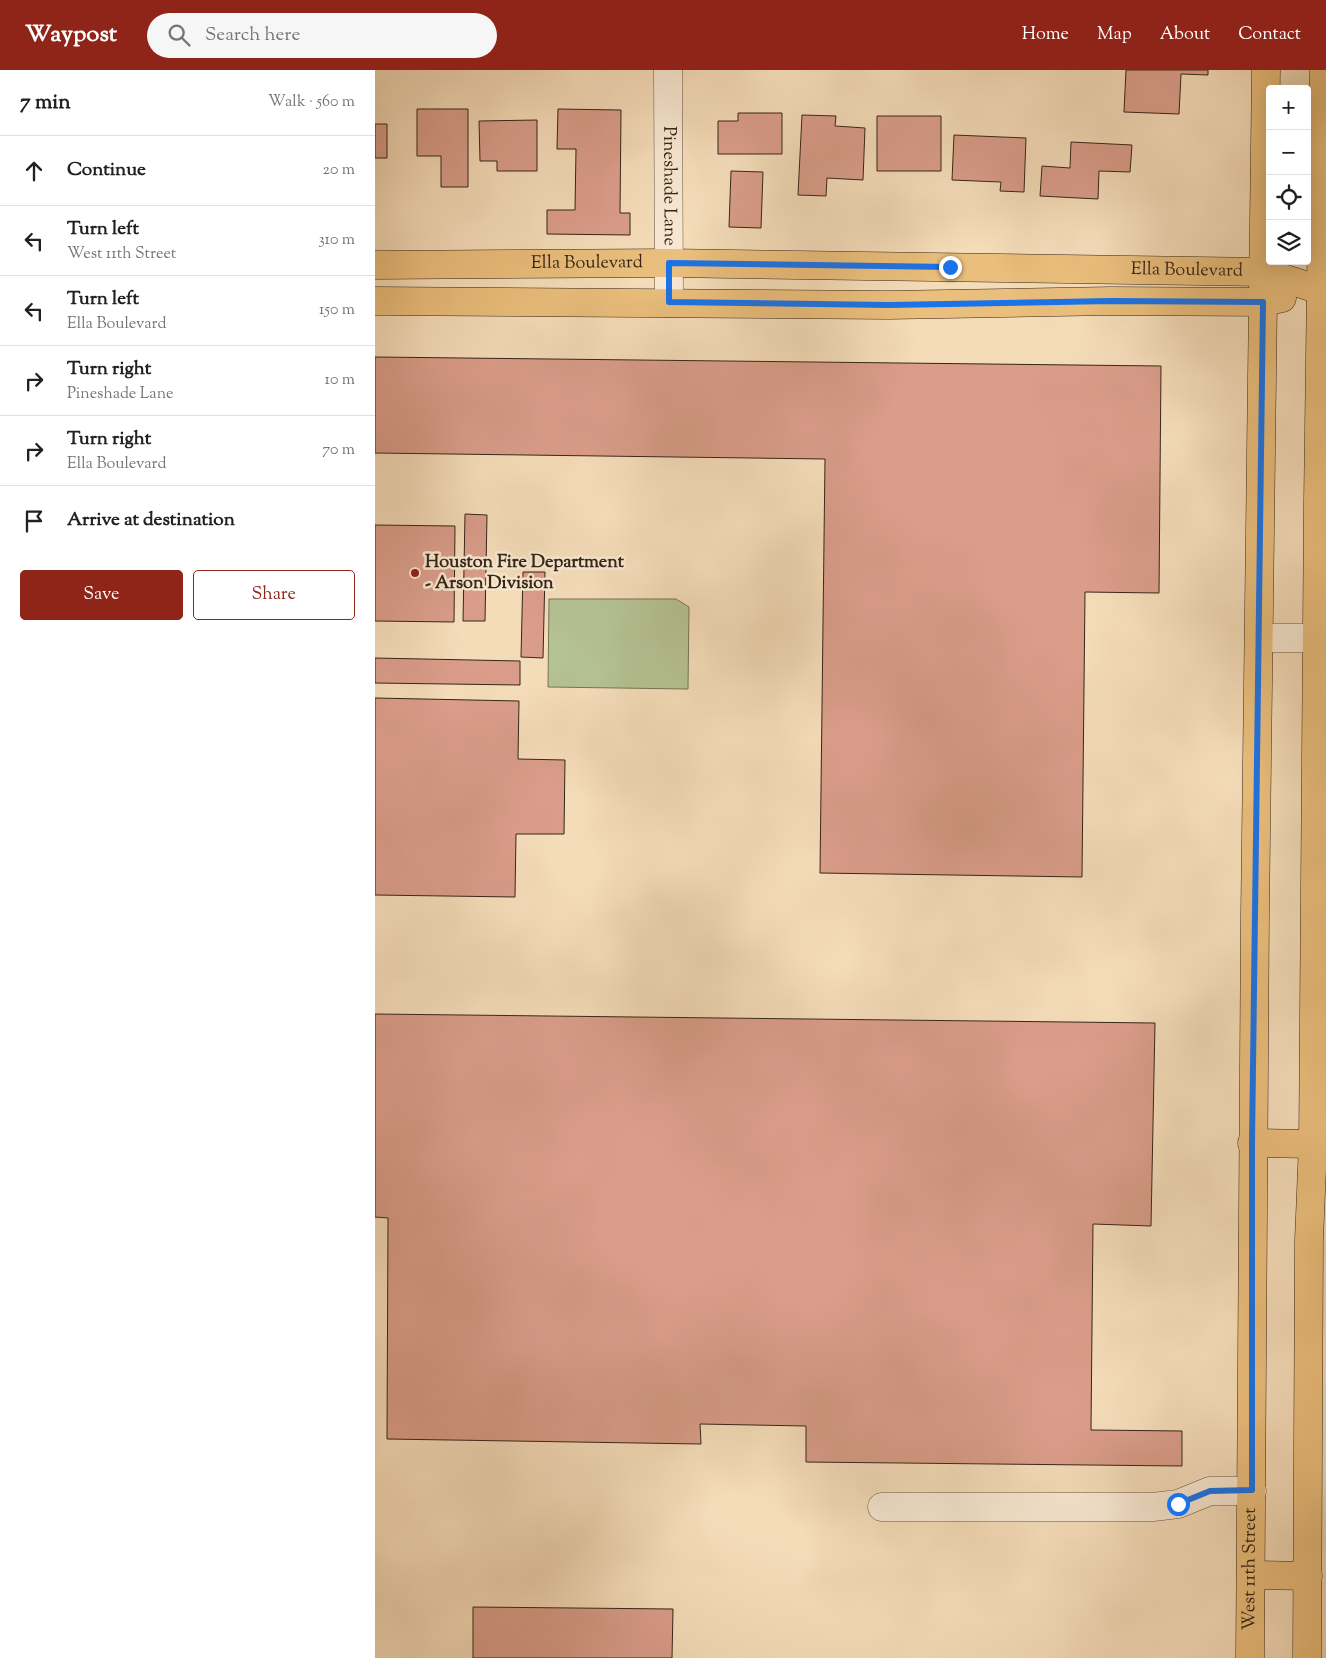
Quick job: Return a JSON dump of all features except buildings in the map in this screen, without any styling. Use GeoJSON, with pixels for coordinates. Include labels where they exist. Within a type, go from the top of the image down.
{"type":"FeatureCollection","features":[{"type":"Feature","properties":{"kind":"main road","name":"West 11th Street"},"geometry":{"type":"LineString","coordinates":[[1250,1658],[1252,1143],[1266,70]]}},
{"type":"Feature","properties":{"kind":"main road"},"geometry":{"type":"LineString","coordinates":[[1307,1658],[1318,1240],[1321,638],[1320,290],[1324,70]]}},
{"type":"Feature","properties":{"kind":"main road","name":"Ella Boulevard"},"geometry":{"type":"LineString","coordinates":[[375,265],[669,263],[1264,272],[1320,290]]}},
{"type":"Feature","properties":{"kind":"main road","name":"Ella Boulevard"},"geometry":{"type":"LineString","coordinates":[[375,301],[889,305],[1111,301],[1263,302],[1320,290]]}},
{"type":"Feature","properties":{"kind":"main road"},"geometry":{"type":"LineString","coordinates":[[1252,1143],[1319,1144]]}},
{"type":"Feature","properties":{"kind":"main road"},"geometry":{"type":"LineString","coordinates":[[1251,1575],[1308,1576]]}},
{"type":"Feature","properties":{"kind":"street","name":"Pineshade Lane"},"geometry":{"type":"LineString","coordinates":[[668,70],[669,302]]}},
{"type":"Feature","properties":{"kind":"street"},"geometry":{"type":"LineString","coordinates":[[1259,638],[1321,638]]}},
{"type":"Feature","properties":{"kind":"street"},"geometry":{"type":"LineString","coordinates":[[882,1507],[1153,1507],[1178,1504],[1210,1491],[1252,1490]]}},
{"type":"Feature","properties":{"kind":"green space"},"geometry":{"type":"Polygon","coordinates":[[[549,599],[676,599],[689,607],[688,689],[548,687],[549,599]]]}},
{"type":"Feature","properties":{"kind":"place","name":"Houston Fire Department - Arson Division"},"geometry":{"type":"Point","coordinates":[415,573]}},
{"type":"Feature","properties":{"kind":"route"},"geometry":{"type":"LineString","coordinates":[[950,267],[669,263],[669,302],[889,305],[1111,301],[1263,302],[1252,1143],[1252,1490],[1210,1491],[1178,1504]]}}]}
